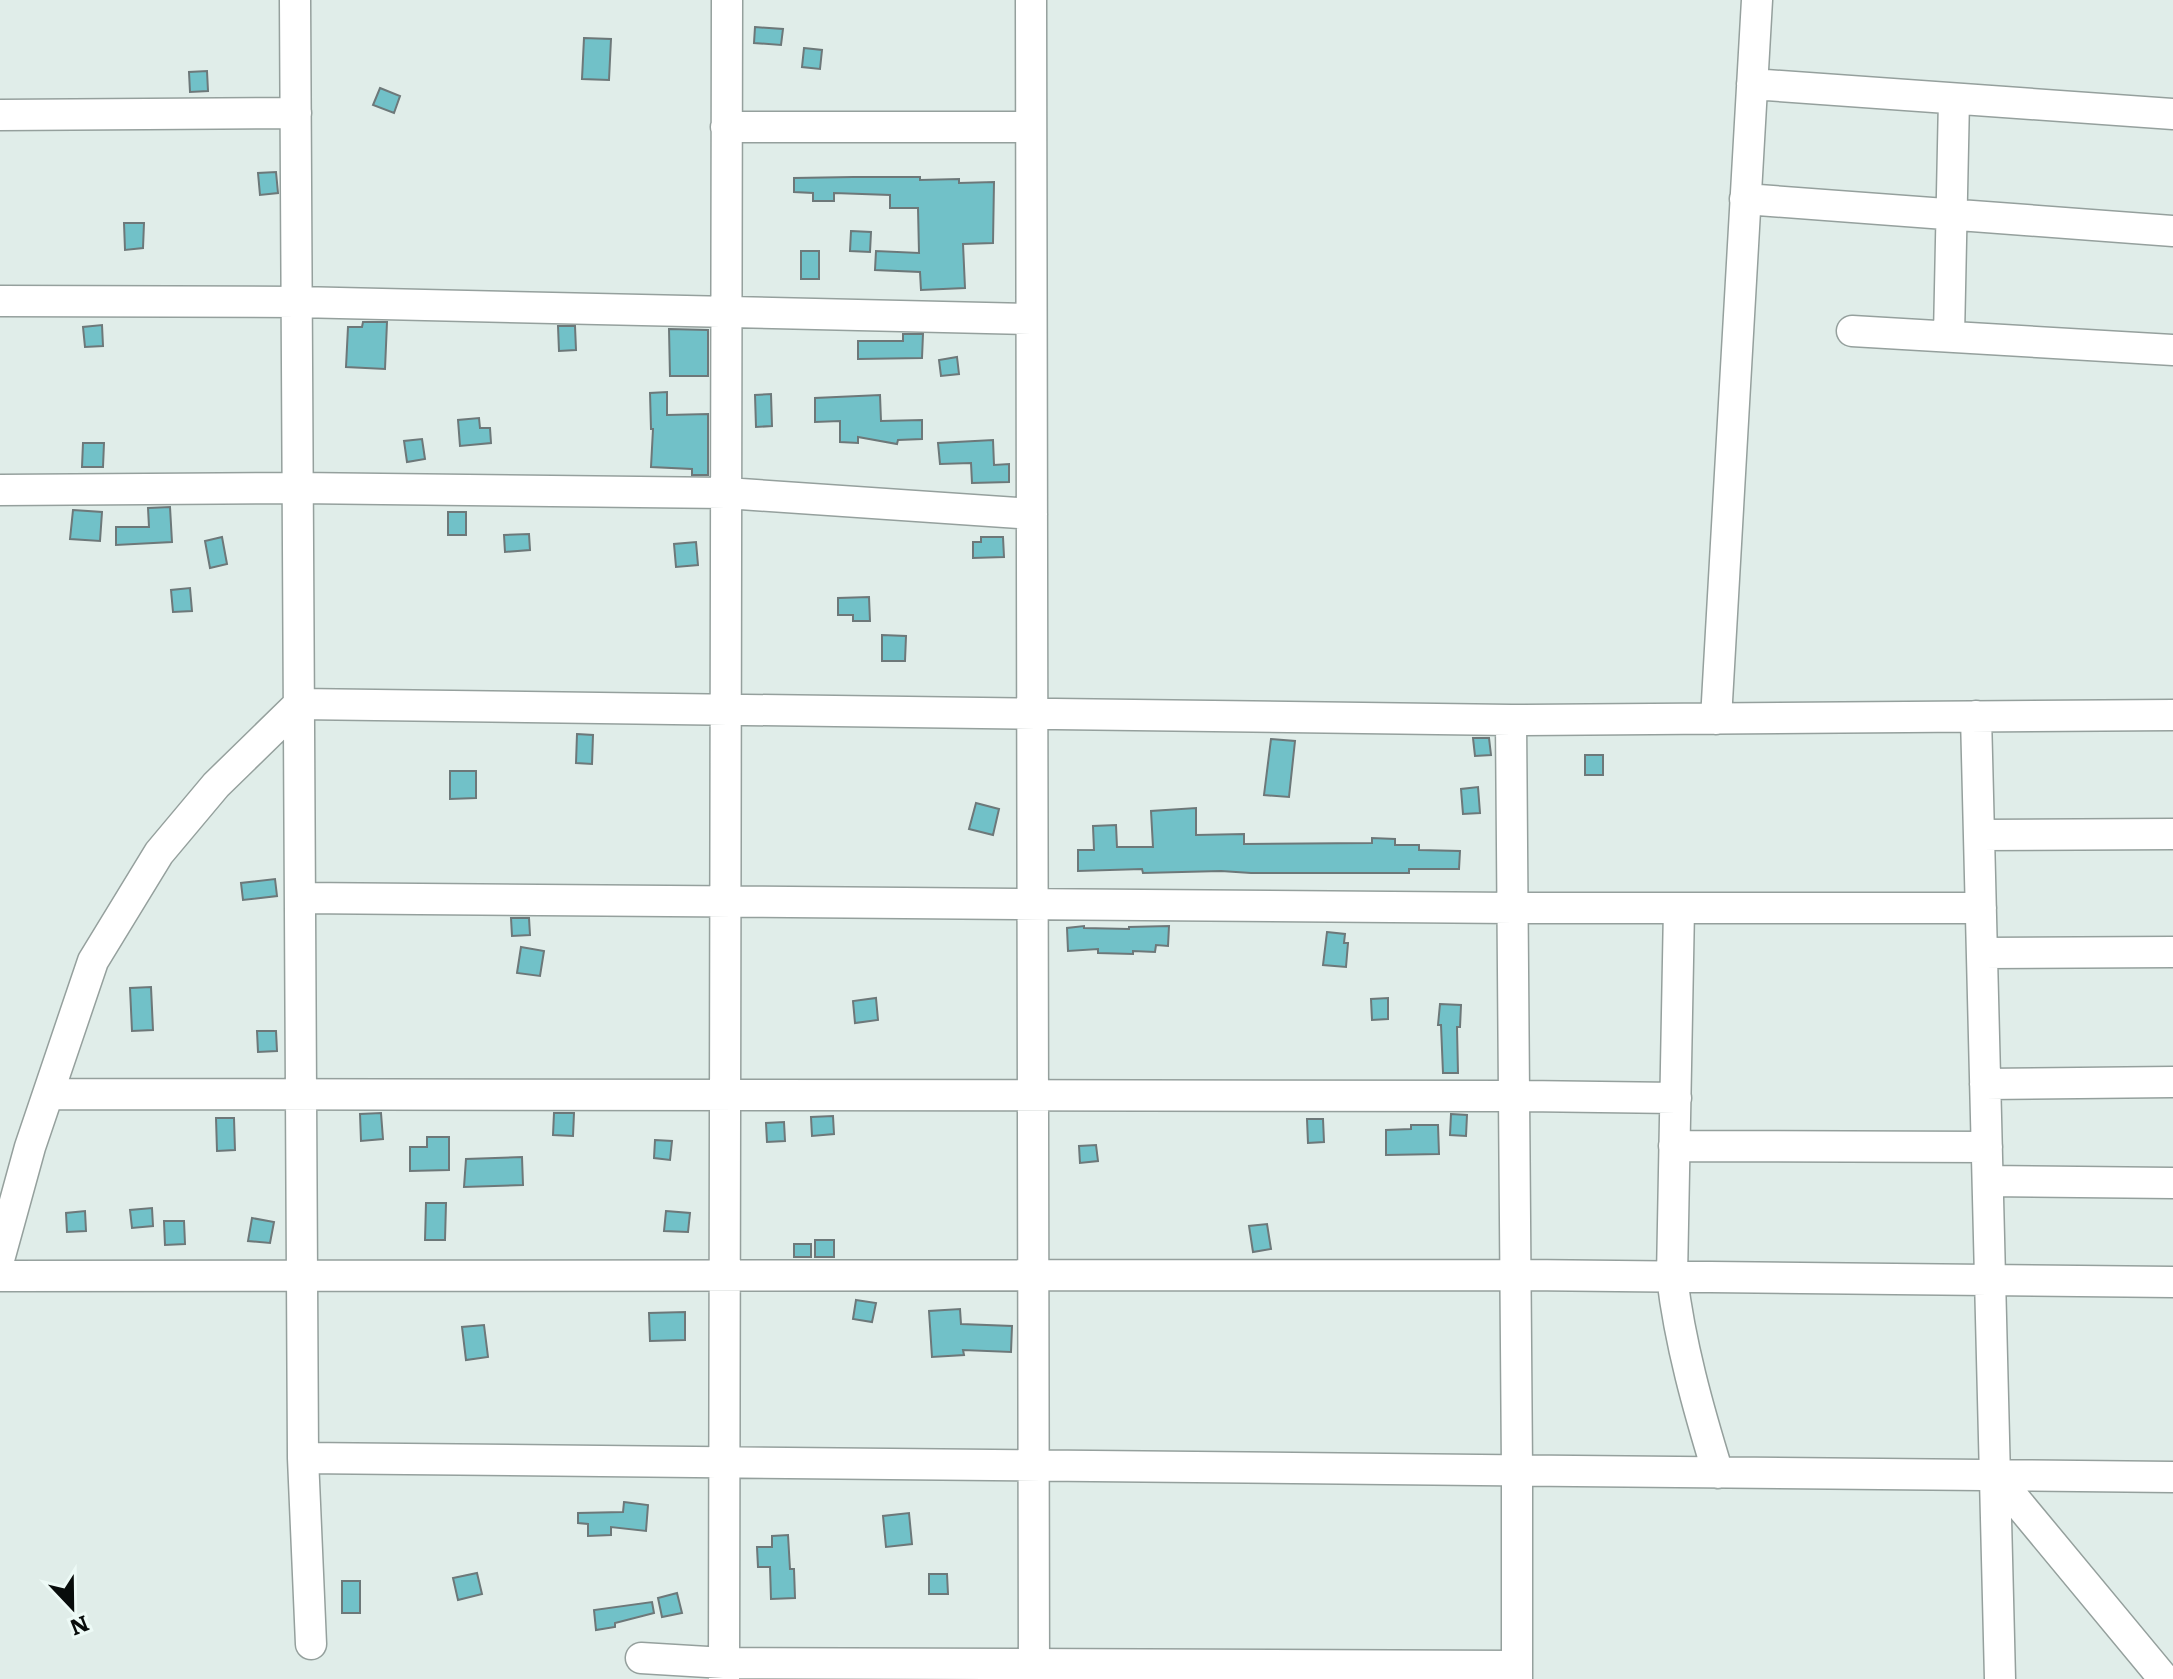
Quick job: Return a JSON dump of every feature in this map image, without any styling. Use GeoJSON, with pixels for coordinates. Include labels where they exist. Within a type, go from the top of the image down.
{"type":"FeatureCollection","features":[{"type":"Feature","properties":{"kind":"street"},"geometry":{"type":"LineString","coordinates":[[295,0],[303,1458],[311,1644]]}},
{"type":"Feature","properties":{"kind":"street"},"geometry":{"type":"LineString","coordinates":[[724,1671],[727,0]]}},
{"type":"Feature","properties":{"kind":"street"},"geometry":{"type":"LineString","coordinates":[[1031,0],[1034,1671]]}},
{"type":"Feature","properties":{"kind":"street"},"geometry":{"type":"LineString","coordinates":[[1716,719],[1757,0]]}},
{"type":"Feature","properties":{"kind":"street"},"geometry":{"type":"LineString","coordinates":[[1752,84],[2173,114]]}},
{"type":"Feature","properties":{"kind":"street"},"geometry":{"type":"LineString","coordinates":[[1949,336],[1954,99]]}},
{"type":"Feature","properties":{"kind":"street"},"geometry":{"type":"LineString","coordinates":[[0,115],[296,113]]}},
{"type":"Feature","properties":{"kind":"street"},"geometry":{"type":"LineString","coordinates":[[726,127],[1031,127]]}},
{"type":"Feature","properties":{"kind":"street"},"geometry":{"type":"LineString","coordinates":[[1745,199],[2173,231]]}},
{"type":"Feature","properties":{"kind":"street"},"geometry":{"type":"LineString","coordinates":[[0,301],[297,302],[1031,319]]}},
{"type":"Feature","properties":{"kind":"street"},"geometry":{"type":"LineString","coordinates":[[1852,331],[2173,350]]}},
{"type":"Feature","properties":{"kind":"street"},"geometry":{"type":"LineString","coordinates":[[0,490],[298,488],[726,493],[1032,514]]}},
{"type":"Feature","properties":{"kind":"street"},"geometry":{"type":"LineString","coordinates":[[0,1256],[30,1147],[93,961],[159,853],[216,785],[299,704],[1511,720],[2173,715]]}},
{"type":"Feature","properties":{"kind":"street"},"geometry":{"type":"LineString","coordinates":[[1976,716],[2000,1679]]}},
{"type":"Feature","properties":{"kind":"street"},"geometry":{"type":"LineString","coordinates":[[641,1658],[724,1671],[1517,1672],[1511,720]]}},
{"type":"Feature","properties":{"kind":"street"},"geometry":{"type":"LineString","coordinates":[[1979,835],[2173,834]]}},
{"type":"Feature","properties":{"kind":"street"},"geometry":{"type":"LineString","coordinates":[[300,898],[1513,908],[1981,908]]}},
{"type":"Feature","properties":{"kind":"street"},"geometry":{"type":"LineString","coordinates":[[1679,908],[1672,1277],[1677,1318],[1697,1404],[1718,1473]]}},
{"type":"Feature","properties":{"kind":"street"},"geometry":{"type":"LineString","coordinates":[[1982,953],[2173,952]]}},
{"type":"Feature","properties":{"kind":"street"},"geometry":{"type":"LineString","coordinates":[[1985,1084],[2173,1082]]}},
{"type":"Feature","properties":{"kind":"street"},"geometry":{"type":"LineString","coordinates":[[48,1094],[1676,1098]]}},
{"type":"Feature","properties":{"kind":"street"},"geometry":{"type":"LineString","coordinates":[[1674,1146],[1987,1147]]}},
{"type":"Feature","properties":{"kind":"street"},"geometry":{"type":"LineString","coordinates":[[1988,1181],[2173,1183]]}},
{"type":"Feature","properties":{"kind":"street"},"geometry":{"type":"LineString","coordinates":[[0,1276],[1516,1275],[2173,1282]]}},
{"type":"Feature","properties":{"kind":"street"},"geometry":{"type":"LineString","coordinates":[[303,1458],[2173,1477]]}},
{"type":"Feature","properties":{"kind":"street"},"geometry":{"type":"LineString","coordinates":[[1995,1475],[2164,1679]]}},
{"type":"Feature","properties":{"kind":"building"},"geometry":{"type":"Polygon","coordinates":[[[755,27],[783,29],[781,45],[754,43],[755,27]]]}},
{"type":"Feature","properties":{"kind":"building"},"geometry":{"type":"Polygon","coordinates":[[[584,38],[611,39],[609,80],[582,79],[584,38]]]}},
{"type":"Feature","properties":{"kind":"building"},"geometry":{"type":"Polygon","coordinates":[[[804,48],[822,50],[820,69],[802,67],[804,48]]]}},
{"type":"Feature","properties":{"kind":"building"},"geometry":{"type":"Polygon","coordinates":[[[207,71],[208,91],[190,92],[189,72],[207,71]]]}},
{"type":"Feature","properties":{"kind":"building"},"geometry":{"type":"Polygon","coordinates":[[[380,88],[400,96],[394,113],[373,105],[380,88]]]}},
{"type":"Feature","properties":{"kind":"building"},"geometry":{"type":"Polygon","coordinates":[[[276,172],[278,193],[260,195],[258,173],[276,172]]]}},
{"type":"Feature","properties":{"kind":"building"},"geometry":{"type":"Polygon","coordinates":[[[920,177],[920,180],[959,179],[959,183],[994,182],[993,243],[963,244],[965,288],[921,290],[920,272],[875,270],[876,251],[919,253],[918,208],[890,208],[890,195],[834,193],[834,201],[813,201],[813,193],[794,192],[794,178],[920,177]]]}},
{"type":"Feature","properties":{"kind":"building"},"geometry":{"type":"Polygon","coordinates":[[[124,223],[144,223],[143,248],[125,250],[124,223]]]}},
{"type":"Feature","properties":{"kind":"building"},"geometry":{"type":"Polygon","coordinates":[[[851,231],[871,232],[870,252],[850,251],[851,231]]]}},
{"type":"Feature","properties":{"kind":"building"},"geometry":{"type":"Polygon","coordinates":[[[801,251],[819,251],[819,279],[801,279],[801,251]]]}},
{"type":"Feature","properties":{"kind":"building"},"geometry":{"type":"Polygon","coordinates":[[[363,322],[387,322],[385,369],[346,367],[348,327],[362,327],[363,322]]]}},
{"type":"Feature","properties":{"kind":"building"},"geometry":{"type":"Polygon","coordinates":[[[102,325],[103,346],[85,347],[83,327],[102,325]]]}},
{"type":"Feature","properties":{"kind":"building"},"geometry":{"type":"Polygon","coordinates":[[[558,326],[575,326],[576,350],[559,351],[558,326]]]}},
{"type":"Feature","properties":{"kind":"building"},"geometry":{"type":"Polygon","coordinates":[[[669,329],[708,330],[708,376],[670,376],[669,329]]]}},
{"type":"Feature","properties":{"kind":"building"},"geometry":{"type":"Polygon","coordinates":[[[903,334],[923,334],[922,358],[858,359],[858,341],[903,341],[903,334]]]}},
{"type":"Feature","properties":{"kind":"building"},"geometry":{"type":"Polygon","coordinates":[[[957,357],[959,374],[941,376],[939,360],[957,357]]]}},
{"type":"Feature","properties":{"kind":"building"},"geometry":{"type":"Polygon","coordinates":[[[667,392],[667,415],[708,414],[708,475],[692,475],[692,469],[651,467],[653,429],[650,393],[667,392]]]}},
{"type":"Feature","properties":{"kind":"building"},"geometry":{"type":"Polygon","coordinates":[[[771,394],[772,426],[756,427],[755,395],[771,394]]]}},
{"type":"Feature","properties":{"kind":"building"},"geometry":{"type":"Polygon","coordinates":[[[880,395],[881,421],[922,420],[922,439],[898,440],[897,444],[858,437],[858,443],[840,442],[840,421],[815,422],[815,398],[880,395]]]}},
{"type":"Feature","properties":{"kind":"building"},"geometry":{"type":"Polygon","coordinates":[[[479,418],[480,428],[490,428],[491,443],[460,446],[458,420],[479,418]]]}},
{"type":"Feature","properties":{"kind":"building"},"geometry":{"type":"Polygon","coordinates":[[[422,439],[425,459],[407,462],[404,441],[422,439]]]}},
{"type":"Feature","properties":{"kind":"building"},"geometry":{"type":"Polygon","coordinates":[[[993,440],[994,465],[1009,464],[1009,482],[972,483],[971,463],[940,464],[938,443],[993,440]]]}},
{"type":"Feature","properties":{"kind":"building"},"geometry":{"type":"Polygon","coordinates":[[[83,443],[104,443],[103,467],[82,467],[83,443]]]}},
{"type":"Feature","properties":{"kind":"building"},"geometry":{"type":"Polygon","coordinates":[[[170,507],[172,542],[116,545],[116,527],[149,527],[148,508],[170,507]]]}},
{"type":"Feature","properties":{"kind":"building"},"geometry":{"type":"Polygon","coordinates":[[[73,510],[102,512],[100,541],[70,539],[73,510]]]}},
{"type":"Feature","properties":{"kind":"building"},"geometry":{"type":"Polygon","coordinates":[[[448,512],[466,512],[466,535],[448,535],[448,512]]]}},
{"type":"Feature","properties":{"kind":"building"},"geometry":{"type":"Polygon","coordinates":[[[529,534],[530,550],[505,552],[504,535],[529,534]]]}},
{"type":"Feature","properties":{"kind":"building"},"geometry":{"type":"Polygon","coordinates":[[[222,537],[227,564],[210,568],[205,541],[222,537]]]}},
{"type":"Feature","properties":{"kind":"building"},"geometry":{"type":"Polygon","coordinates":[[[981,537],[1003,537],[1004,557],[973,558],[973,542],[981,542],[981,537]]]}},
{"type":"Feature","properties":{"kind":"building"},"geometry":{"type":"Polygon","coordinates":[[[696,542],[698,565],[676,567],[674,544],[696,542]]]}},
{"type":"Feature","properties":{"kind":"building"},"geometry":{"type":"Polygon","coordinates":[[[190,588],[192,611],[173,612],[171,590],[190,588]]]}},
{"type":"Feature","properties":{"kind":"building"},"geometry":{"type":"Polygon","coordinates":[[[869,597],[870,621],[853,621],[853,615],[838,615],[838,598],[869,597]]]}},
{"type":"Feature","properties":{"kind":"building"},"geometry":{"type":"Polygon","coordinates":[[[882,635],[906,636],[905,661],[882,661],[882,635]]]}},
{"type":"Feature","properties":{"kind":"building"},"geometry":{"type":"Polygon","coordinates":[[[577,734],[593,735],[592,764],[576,763],[577,734]]]}},
{"type":"Feature","properties":{"kind":"building"},"geometry":{"type":"Polygon","coordinates":[[[1473,738],[1489,738],[1491,755],[1475,756],[1473,738]]]}},
{"type":"Feature","properties":{"kind":"building"},"geometry":{"type":"Polygon","coordinates":[[[1271,739],[1295,741],[1289,797],[1264,795],[1271,739]]]}},
{"type":"Feature","properties":{"kind":"building"},"geometry":{"type":"Polygon","coordinates":[[[1585,755],[1603,755],[1603,775],[1585,775],[1585,755]]]}},
{"type":"Feature","properties":{"kind":"building"},"geometry":{"type":"Polygon","coordinates":[[[450,771],[476,771],[476,798],[450,799],[450,771]]]}},
{"type":"Feature","properties":{"kind":"building"},"geometry":{"type":"Polygon","coordinates":[[[1478,787],[1480,813],[1463,814],[1461,789],[1478,787]]]}},
{"type":"Feature","properties":{"kind":"building"},"geometry":{"type":"Polygon","coordinates":[[[976,803],[999,809],[993,835],[969,829],[976,803]]]}},
{"type":"Feature","properties":{"kind":"building"},"geometry":{"type":"Polygon","coordinates":[[[1196,808],[1196,835],[1244,834],[1244,844],[1372,843],[1372,838],[1395,839],[1395,845],[1419,845],[1419,850],[1460,851],[1459,869],[1409,869],[1409,873],[1078,871],[1078,850],[1094,850],[1093,826],[1116,825],[1117,847],[1153,847],[1151,811],[1196,808]]]}},
{"type":"Feature","properties":{"kind":"building"},"geometry":{"type":"Polygon","coordinates":[[[275,879],[277,896],[243,900],[241,883],[275,879]]]}},
{"type":"Feature","properties":{"kind":"building"},"geometry":{"type":"Polygon","coordinates":[[[511,918],[529,918],[530,935],[512,936],[511,918]]]}},
{"type":"Feature","properties":{"kind":"building"},"geometry":{"type":"Polygon","coordinates":[[[1169,926],[1168,946],[1156,945],[1155,952],[1133,951],[1133,954],[1098,953],[1098,949],[1068,951],[1067,928],[1129,929],[1169,926]]]}},
{"type":"Feature","properties":{"kind":"building"},"geometry":{"type":"Polygon","coordinates":[[[1327,932],[1345,934],[1344,943],[1348,943],[1346,967],[1323,965],[1327,932]]]}},
{"type":"Feature","properties":{"kind":"building"},"geometry":{"type":"Polygon","coordinates":[[[521,947],[544,951],[540,976],[517,973],[521,947]]]}},
{"type":"Feature","properties":{"kind":"building"},"geometry":{"type":"Polygon","coordinates":[[[151,987],[153,1030],[132,1031],[130,988],[151,987]]]}},
{"type":"Feature","properties":{"kind":"building"},"geometry":{"type":"Polygon","coordinates":[[[876,998],[878,1020],[855,1023],[853,1001],[876,998]]]}},
{"type":"Feature","properties":{"kind":"building"},"geometry":{"type":"Polygon","coordinates":[[[1388,998],[1388,1019],[1372,1020],[1371,999],[1388,998]]]}},
{"type":"Feature","properties":{"kind":"building"},"geometry":{"type":"Polygon","coordinates":[[[1440,1004],[1461,1005],[1460,1027],[1457,1027],[1458,1073],[1443,1073],[1441,1025],[1438,1025],[1440,1004]]]}},
{"type":"Feature","properties":{"kind":"building"},"geometry":{"type":"Polygon","coordinates":[[[257,1031],[276,1031],[277,1051],[258,1052],[257,1031]]]}},
{"type":"Feature","properties":{"kind":"building"},"geometry":{"type":"Polygon","coordinates":[[[381,1113],[383,1139],[361,1141],[360,1114],[381,1113]]]}},
{"type":"Feature","properties":{"kind":"building"},"geometry":{"type":"Polygon","coordinates":[[[554,1113],[574,1113],[573,1136],[553,1135],[554,1113]]]}},
{"type":"Feature","properties":{"kind":"building"},"geometry":{"type":"Polygon","coordinates":[[[1451,1114],[1467,1115],[1466,1136],[1450,1135],[1451,1114]]]}},
{"type":"Feature","properties":{"kind":"building"},"geometry":{"type":"Polygon","coordinates":[[[833,1116],[834,1134],[812,1136],[811,1117],[833,1116]]]}},
{"type":"Feature","properties":{"kind":"building"},"geometry":{"type":"Polygon","coordinates":[[[216,1118],[234,1118],[235,1150],[217,1151],[216,1118]]]}},
{"type":"Feature","properties":{"kind":"building"},"geometry":{"type":"Polygon","coordinates":[[[1307,1119],[1323,1119],[1324,1142],[1308,1143],[1307,1119]]]}},
{"type":"Feature","properties":{"kind":"building"},"geometry":{"type":"Polygon","coordinates":[[[784,1122],[785,1141],[767,1142],[766,1123],[784,1122]]]}},
{"type":"Feature","properties":{"kind":"building"},"geometry":{"type":"Polygon","coordinates":[[[1411,1125],[1438,1125],[1439,1154],[1386,1155],[1386,1130],[1411,1129],[1411,1125]]]}},
{"type":"Feature","properties":{"kind":"building"},"geometry":{"type":"Polygon","coordinates":[[[427,1137],[449,1137],[449,1170],[410,1171],[410,1147],[427,1147],[427,1137]]]}},
{"type":"Feature","properties":{"kind":"building"},"geometry":{"type":"Polygon","coordinates":[[[655,1140],[672,1141],[670,1160],[654,1158],[655,1140]]]}},
{"type":"Feature","properties":{"kind":"building"},"geometry":{"type":"Polygon","coordinates":[[[1096,1145],[1098,1161],[1080,1163],[1079,1146],[1096,1145]]]}},
{"type":"Feature","properties":{"kind":"building"},"geometry":{"type":"Polygon","coordinates":[[[522,1157],[523,1185],[464,1187],[466,1159],[522,1157]]]}},
{"type":"Feature","properties":{"kind":"building"},"geometry":{"type":"Polygon","coordinates":[[[426,1203],[446,1203],[445,1240],[425,1240],[426,1203]]]}},
{"type":"Feature","properties":{"kind":"building"},"geometry":{"type":"Polygon","coordinates":[[[152,1208],[153,1226],[132,1228],[130,1210],[152,1208]]]}},
{"type":"Feature","properties":{"kind":"building"},"geometry":{"type":"Polygon","coordinates":[[[85,1211],[86,1231],[67,1232],[66,1213],[85,1211]]]}},
{"type":"Feature","properties":{"kind":"building"},"geometry":{"type":"Polygon","coordinates":[[[666,1211],[690,1213],[688,1232],[664,1231],[666,1211]]]}},
{"type":"Feature","properties":{"kind":"building"},"geometry":{"type":"Polygon","coordinates":[[[252,1218],[274,1222],[270,1243],[248,1241],[252,1218]]]}},
{"type":"Feature","properties":{"kind":"building"},"geometry":{"type":"Polygon","coordinates":[[[164,1221],[184,1221],[185,1244],[165,1245],[164,1221]]]}},
{"type":"Feature","properties":{"kind":"building"},"geometry":{"type":"Polygon","coordinates":[[[1267,1224],[1271,1249],[1253,1252],[1249,1226],[1267,1224]]]}},
{"type":"Feature","properties":{"kind":"building"},"geometry":{"type":"Polygon","coordinates":[[[815,1240],[834,1240],[834,1257],[815,1257],[815,1240]]]}},
{"type":"Feature","properties":{"kind":"building"},"geometry":{"type":"Polygon","coordinates":[[[794,1244],[811,1244],[811,1257],[794,1257],[794,1244]]]}},
{"type":"Feature","properties":{"kind":"building"},"geometry":{"type":"Polygon","coordinates":[[[856,1300],[876,1303],[872,1322],[853,1319],[856,1300]]]}},
{"type":"Feature","properties":{"kind":"building"},"geometry":{"type":"Polygon","coordinates":[[[960,1309],[961,1324],[1012,1326],[1011,1352],[963,1350],[964,1355],[932,1357],[929,1311],[960,1309]]]}},
{"type":"Feature","properties":{"kind":"building"},"geometry":{"type":"Polygon","coordinates":[[[685,1312],[685,1340],[650,1341],[649,1313],[685,1312]]]}},
{"type":"Feature","properties":{"kind":"building"},"geometry":{"type":"Polygon","coordinates":[[[484,1325],[488,1357],[466,1360],[462,1327],[484,1325]]]}},
{"type":"Feature","properties":{"kind":"building"},"geometry":{"type":"Polygon","coordinates":[[[624,1502],[648,1505],[646,1531],[611,1527],[611,1535],[588,1536],[588,1524],[578,1523],[578,1513],[623,1512],[624,1502]]]}},
{"type":"Feature","properties":{"kind":"building"},"geometry":{"type":"Polygon","coordinates":[[[909,1513],[912,1544],[886,1547],[883,1516],[909,1513]]]}},
{"type":"Feature","properties":{"kind":"building"},"geometry":{"type":"Polygon","coordinates":[[[788,1535],[795,1598],[771,1599],[770,1567],[758,1567],[757,1547],[772,1547],[772,1536],[788,1535]]]}},
{"type":"Feature","properties":{"kind":"building"},"geometry":{"type":"Polygon","coordinates":[[[477,1573],[482,1594],[458,1600],[453,1578],[477,1573]]]}},
{"type":"Feature","properties":{"kind":"building"},"geometry":{"type":"Polygon","coordinates":[[[929,1574],[947,1574],[948,1594],[929,1594],[929,1574]]]}},
{"type":"Feature","properties":{"kind":"building"},"geometry":{"type":"Polygon","coordinates":[[[342,1581],[360,1581],[360,1613],[342,1613],[342,1581]]]}},
{"type":"Feature","properties":{"kind":"building"},"geometry":{"type":"Polygon","coordinates":[[[677,1593],[682,1613],[662,1617],[658,1598],[677,1593]]]}},
{"type":"Feature","properties":{"kind":"building"},"geometry":{"type":"Polygon","coordinates":[[[652,1602],[654,1613],[615,1623],[615,1627],[596,1630],[594,1610],[652,1602]]]}}]}
